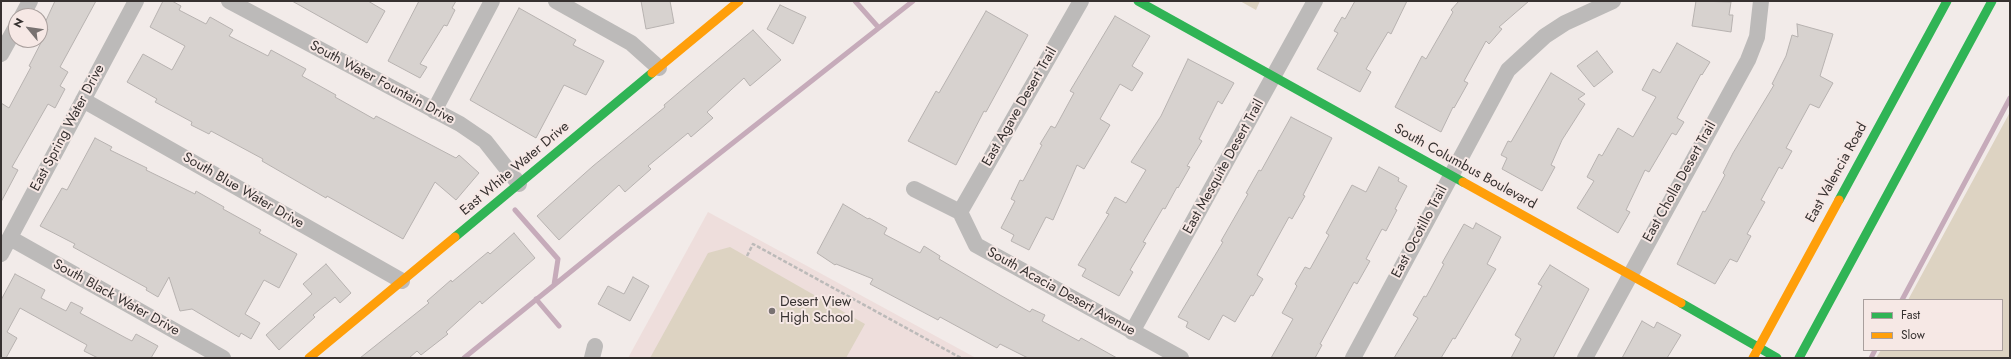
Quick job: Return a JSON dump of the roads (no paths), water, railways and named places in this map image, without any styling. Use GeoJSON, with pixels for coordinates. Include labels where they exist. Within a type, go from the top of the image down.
{"type":"FeatureCollection","features":[{"type":"Feature","properties":{"kind":"street","name":"East Spring Water Drive"},"geometry":{"type":"LineString","coordinates":[[1,254],[136,1]]}},
{"type":"Feature","properties":{"kind":"street","name":"South Water Fountain Drive"},"geometry":{"type":"LineString","coordinates":[[229,1],[434,110],[485,141],[519,184]]}},
{"type":"Feature","properties":{"kind":"street"},"geometry":{"type":"LineString","coordinates":[[434,110],[492,1]]}},
{"type":"Feature","properties":{"kind":"street"},"geometry":{"type":"LineString","coordinates":[[556,1],[631,43],[658,68]]}},
{"type":"Feature","properties":{"kind":"street","name":"East White Water Drive"},"geometry":{"type":"LineString","coordinates":[[309,358],[739,1]]}},
{"type":"Feature","properties":{"kind":"street","name":"East Agave Desert Trail"},"geometry":{"type":"LineString","coordinates":[[960,212],[1081,1]]}},
{"type":"Feature","properties":{"kind":"street","name":"South Columbus Boulevard"},"geometry":{"type":"LineString","coordinates":[[1138,1],[1630,274],[1777,358]]}},
{"type":"Feature","properties":{"kind":"street","name":"East Mesquite Desert Trail"},"geometry":{"type":"LineString","coordinates":[[1132,332],[1315,1]]}},
{"type":"Feature","properties":{"kind":"street","name":"East Ocotillo Trail"},"geometry":{"type":"LineString","coordinates":[[1352,358],[1508,70],[1544,36],[1565,23],[1613,1]]}},
{"type":"Feature","properties":{"kind":"street","name":"East Cholla Desert Trail"},"geometry":{"type":"LineString","coordinates":[[1585,358],[1748,60],[1757,36],[1761,1]]}},
{"type":"Feature","properties":{"kind":"street","name":"East Valencia Road"},"geometry":{"type":"LineString","coordinates":[[1753,358],[1947,1]]}},
{"type":"Feature","properties":{"kind":"street"},"geometry":{"type":"LineString","coordinates":[[1799,358],[1992,1]]}},
{"type":"Feature","properties":{"kind":"street"},"geometry":{"type":"LineString","coordinates":[[1,54],[8,41]]}},
{"type":"Feature","properties":{"kind":"street","name":"South Blue Water Drive"},"geometry":{"type":"LineString","coordinates":[[83,100],[402,281]]}},
{"type":"Feature","properties":{"kind":"street"},"geometry":{"type":"LineString","coordinates":[[914,189],[960,212]]}},
{"type":"Feature","properties":{"kind":"street","name":"South Acacia Desert Avenue"},"geometry":{"type":"LineString","coordinates":[[960,212],[976,245],[1181,358]]}},
{"type":"Feature","properties":{"kind":"street","name":"South Black Water Drive"},"geometry":{"type":"LineString","coordinates":[[10,238],[223,358]]}},
{"type":"Feature","properties":{"kind":"waterway"},"geometry":{"type":"LineString","coordinates":[[855,1],[879,28]]}},
{"type":"Feature","properties":{"kind":"waterway"},"geometry":{"type":"LineString","coordinates":[[464,358],[616,235],[913,1]]}},
{"type":"Feature","properties":{"kind":"waterway"},"geometry":{"type":"LineString","coordinates":[[1903,299],[2010,98]]}},
{"type":"Feature","properties":{"kind":"waterway"},"geometry":{"type":"LineString","coordinates":[[515,210],[558,259],[554,285]]}},
{"type":"Feature","properties":{"kind":"waterway"},"geometry":{"type":"LineString","coordinates":[[536,299],[559,326]]}},
{"type":"Feature","properties":{"kind":"waterway"},"geometry":{"type":"LineString","coordinates":[[1871,358],[1874,351]]}},
{"type":"Feature","properties":{"kind":"place","name":"Desert View High School"},"geometry":{"type":"Point","coordinates":[772,311]}}]}
